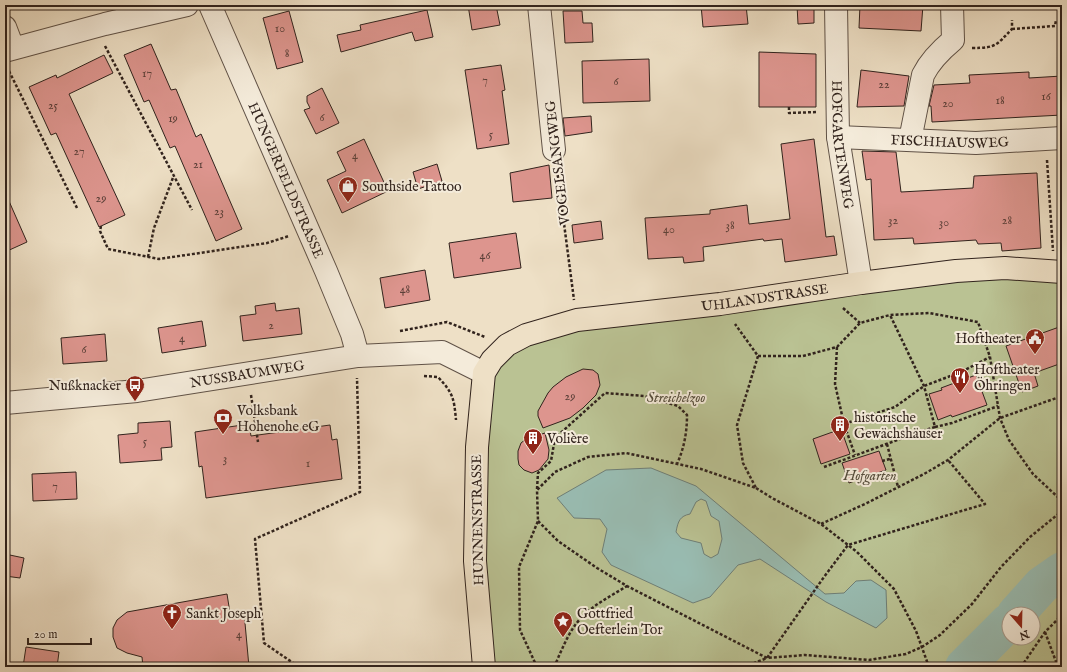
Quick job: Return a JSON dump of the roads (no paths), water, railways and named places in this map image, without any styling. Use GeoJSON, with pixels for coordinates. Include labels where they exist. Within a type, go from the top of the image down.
{"type":"FeatureCollection","features":[{"type":"Feature","properties":{"kind":"main road","name":"UHLANDSTRASSE"},"geometry":{"type":"LineString","coordinates":[[484,373],[492,360],[506,345],[526,335],[576,320],[720,304],[861,283],[956,271],[1005,268],[1058,272]]}},
{"type":"Feature","properties":{"kind":"main road","name":"HUNNENSTRASSE"},"geometry":{"type":"LineString","coordinates":[[484,373],[476,447],[476,553],[484,667]]}},
{"type":"Feature","properties":{"kind":"street"},"geometry":{"type":"LineString","coordinates":[[5,27],[9,49],[105,24],[187,5]]}},
{"type":"Feature","properties":{"kind":"street","name":"HUNGERFELDSTRASSE"},"geometry":{"type":"LineString","coordinates":[[210,5],[352,334],[358,365]]}},
{"type":"Feature","properties":{"kind":"street","name":"VOGELSANGWEG"},"geometry":{"type":"LineString","coordinates":[[539,5],[554,150]]}},
{"type":"Feature","properties":{"kind":"street","name":"HOFGARTENWEG"},"geometry":{"type":"LineString","coordinates":[[836,5],[838,137],[861,283]]}},
{"type":"Feature","properties":{"kind":"street"},"geometry":{"type":"LineString","coordinates":[[910,140],[923,75],[942,49],[953,40],[952,5]]}},
{"type":"Feature","properties":{"kind":"street","name":"FISCHHAUSWEG"},"geometry":{"type":"LineString","coordinates":[[838,137],[976,143],[1054,139]]}},
{"type":"Feature","properties":{"kind":"street","name":"NUSSBAUMWEG"},"geometry":{"type":"LineString","coordinates":[[5,404],[137,391],[248,374],[358,365],[442,352],[484,373]]}},
{"type":"Feature","properties":{"kind":"water"},"geometry":{"type":"Polygon","coordinates":[[[651,468],[696,486],[825,594],[844,593],[856,581],[871,580],[886,590],[887,618],[876,628],[826,602],[760,559],[738,565],[710,597],[693,603],[611,565],[602,552],[607,529],[600,519],[574,518],[557,498],[606,470],[651,468]],[[701,499],[696,502],[690,514],[684,516],[680,520],[676,532],[681,538],[701,543],[704,554],[711,558],[718,554],[722,539],[719,521],[711,516],[706,501],[701,499]]]}},
{"type":"Feature","properties":{"kind":"waterway"},"geometry":{"type":"LineString","coordinates":[[1023,606],[1042,585],[1062,571]]}},
{"type":"Feature","properties":{"kind":"waterway"},"geometry":{"type":"LineString","coordinates":[[964,667],[1001,630]]}},
{"type":"Feature","properties":{"kind":"place","name":"Southside Tattoo"},"geometry":{"type":"Point","coordinates":[348,203]}},
{"type":"Feature","properties":{"kind":"place","name":"Hoftheater"},"geometry":{"type":"Point","coordinates":[1035,355]}},
{"type":"Feature","properties":{"kind":"place","name":"Hoftheater Öhringen"},"geometry":{"type":"Point","coordinates":[960,394]}},
{"type":"Feature","properties":{"kind":"place","name":"Nußknacker"},"geometry":{"type":"Point","coordinates":[135,402]}},
{"type":"Feature","properties":{"kind":"place","name":"Volksbank Hohenohe eG"},"geometry":{"type":"Point","coordinates":[223,435]}},
{"type":"Feature","properties":{"kind":"place","name":"historische Gewächshäuser"},"geometry":{"type":"Point","coordinates":[840,442]}},
{"type":"Feature","properties":{"kind":"place","name":"Volière"},"geometry":{"type":"Point","coordinates":[533,455]}},
{"type":"Feature","properties":{"kind":"place","name":"Sankt Joseph"},"geometry":{"type":"Point","coordinates":[172,630]}},
{"type":"Feature","properties":{"kind":"place","name":"Gottfried Oefterlein Tor"},"geometry":{"type":"Point","coordinates":[563,638]}},
{"type":"Feature","properties":{"kind":"park label","name":"Streichelzoo"},"geometry":{"type":"Point","coordinates":[676,397]}},
{"type":"Feature","properties":{"kind":"park label","name":"Hofgarten"},"geometry":{"type":"Point","coordinates":[870,475]}}]}
